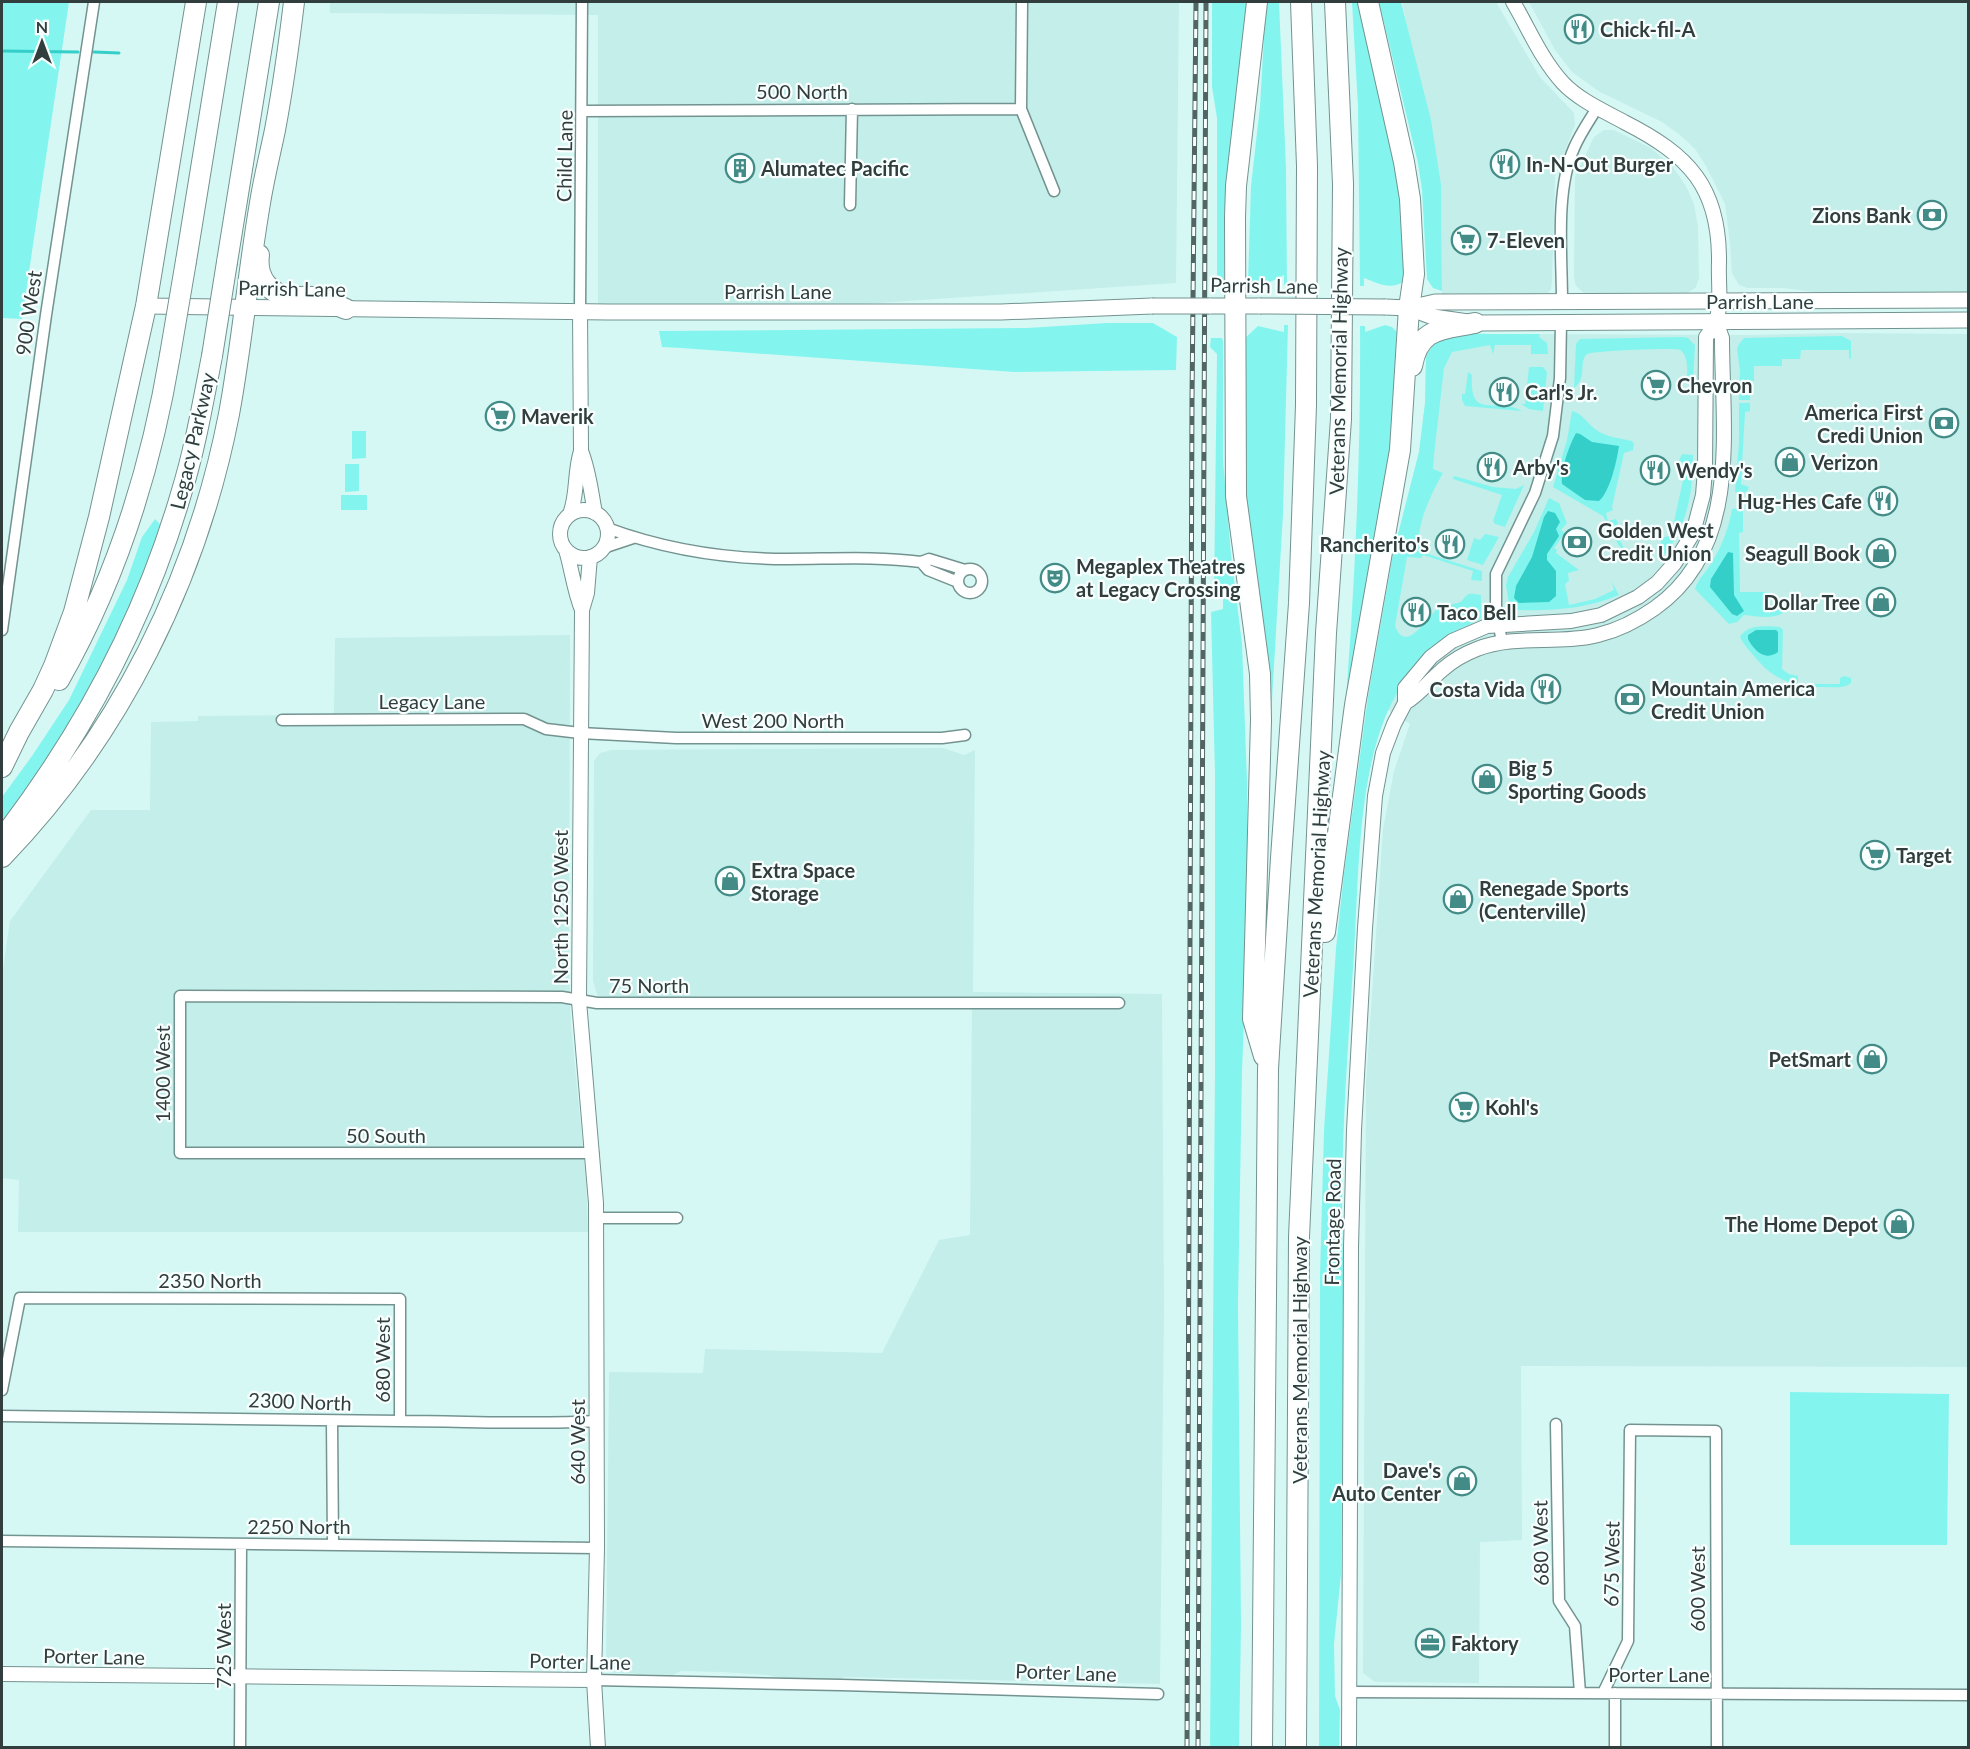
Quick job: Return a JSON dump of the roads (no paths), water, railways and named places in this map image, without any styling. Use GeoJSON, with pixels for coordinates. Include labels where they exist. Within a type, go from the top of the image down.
{"type":"FeatureCollection","features":[{"type":"Feature","properties":{"kind":"highway"},"geometry":{"type":"LineString","coordinates":[[2,767],[43,690],[74,612],[99,517],[146,306],[196,2]]}},
{"type":"Feature","properties":{"kind":"highway","name":"Legacy Parkway"},"geometry":{"type":"LineString","coordinates":[[2,773],[28,734],[93,615],[118,553],[142,483],[170,355],[228,2]]}},
{"type":"Feature","properties":{"kind":"highway","name":"Legacy Parkway"},"geometry":{"type":"LineString","coordinates":[[2,839],[55,766],[93,704],[130,632],[149,587],[182,493],[212,356],[268,2]]}},
{"type":"Feature","properties":{"kind":"highway"},"geometry":{"type":"LineString","coordinates":[[294,2],[258,263],[261,278],[269,288],[276,292],[288,297],[320,298],[346,309]]}},
{"type":"Feature","properties":{"kind":"highway"},"geometry":{"type":"LineString","coordinates":[[1257,2],[1236,186],[1236,496],[1260,675],[1262,720],[1253,1019],[1268,1069]]}},
{"type":"Feature","properties":{"kind":"highway","name":"Veterans Memorial Highway"},"geometry":{"type":"LineString","coordinates":[[1262,1748],[1268,1069],[1299,603],[1306,405],[1307,166],[1301,2]]}},
{"type":"Feature","properties":{"kind":"highway","name":"Veterans Memorial Highway"},"geometry":{"type":"LineString","coordinates":[[1296,1748],[1299,1237],[1326,633],[1341,419],[1343,184],[1335,2]]}},
{"type":"Feature","properties":{"kind":"highway"},"geometry":{"type":"LineString","coordinates":[[1308,1048],[1355,705],[1400,450],[1409,308],[1414,274],[1410,199],[1404,162],[1368,2]]}},
{"type":"Feature","properties":{"kind":"highway"},"geometry":{"type":"LineString","coordinates":[[2,857],[67,782],[110,719],[171,604],[199,528],[229,414],[260,201],[275,129]]}},
{"type":"Feature","properties":{"kind":"highway"},"geometry":{"type":"LineString","coordinates":[[250,269],[255,283],[267,297],[304,309]]}},
{"type":"Feature","properties":{"kind":"highway"},"geometry":{"type":"LineString","coordinates":[[1393,491],[1406,465],[1411,421],[1412,364],[1417,345],[1434,332],[1475,323]]}},
{"type":"Feature","properties":{"kind":"main road","name":"Parrish Lane"},"geometry":{"type":"LineString","coordinates":[[146,306],[245,309],[1001,312],[1152,306],[1409,308],[1435,302],[1968,300]]}},
{"type":"Feature","properties":{"kind":"main road","name":"Parrish Lane"},"geometry":{"type":"LineString","coordinates":[[1409,308],[1433,317],[1475,323],[1968,320]]}},
{"type":"Feature","properties":{"kind":"street","name":"900 West"},"geometry":{"type":"LineString","coordinates":[[2,630],[41,350],[94,2]]}},
{"type":"Feature","properties":{"kind":"street","name":"Child Lane"},"geometry":{"type":"LineString","coordinates":[[580,311],[582,2]]}},
{"type":"Feature","properties":{"kind":"street"},"geometry":{"type":"LineString","coordinates":[[1022,2],[1021,109],[1054,191]]}},
{"type":"Feature","properties":{"kind":"street"},"geometry":{"type":"LineString","coordinates":[[1513,2],[1545,60],[1564,84],[1597,108],[1664,144],[1697,175],[1710,199],[1719,236],[1716,322]]}},
{"type":"Feature","properties":{"kind":"street"},"geometry":{"type":"LineString","coordinates":[[1562,301],[1562,210],[1566,176],[1574,149],[1597,108]]}},
{"type":"Feature","properties":{"kind":"street"},"geometry":{"type":"LineString","coordinates":[[850,205],[852,109]]}},
{"type":"Feature","properties":{"kind":"street","name":"500 North"},"geometry":{"type":"LineString","coordinates":[[582,111],[1021,109]]}},
{"type":"Feature","properties":{"kind":"street"},"geometry":{"type":"LineString","coordinates":[[580,311],[581,451],[576,468],[574,505],[565,519],[560,535],[561,543],[566,550],[578,557],[590,557],[603,548],[633,538]]}},
{"type":"Feature","properties":{"kind":"street"},"geometry":{"type":"LineString","coordinates":[[1502,642],[1496,610],[1496,574],[1535,493],[1553,436],[1560,378],[1561,322]]}},
{"type":"Feature","properties":{"kind":"street","name":"Frontage Road"},"geometry":{"type":"LineString","coordinates":[[1348,1748],[1351,1210],[1361,996],[1375,796],[1383,753],[1405,703],[1405,688],[1436,652],[1464,634],[1487,626],[1571,621],[1601,615],[1638,597],[1657,583],[1674,564],[1693,533],[1703,495],[1706,337],[1716,322]]}},
{"type":"Feature","properties":{"kind":"street","name":"Frontage Road"},"geometry":{"type":"LineString","coordinates":[[1405,703],[1419,695],[1434,677],[1454,661],[1476,649],[1502,642],[1575,639],[1616,629],[1662,603],[1680,587],[1694,568],[1712,533],[1720,495],[1723,449],[1722,338],[1716,322]]}},
{"type":"Feature","properties":{"kind":"street"},"geometry":{"type":"LineString","coordinates":[[581,451],[588,468],[589,488],[595,513]]}},
{"type":"Feature","properties":{"kind":"street"},"geometry":{"type":"LineString","coordinates":[[570,514],[582,511],[595,513],[602,519],[608,533],[603,548]]}},
{"type":"Feature","properties":{"kind":"street"},"geometry":{"type":"LineString","coordinates":[[607,528],[633,538],[700,553],[741,558],[866,557],[921,562],[929,559],[978,573],[982,581],[980,588],[974,592],[968,593],[961,589],[958,582],[961,573],[965,570]]}},
{"type":"Feature","properties":{"kind":"street","name":"North 1250 West"},"geometry":{"type":"LineString","coordinates":[[566,550],[582,610]]}},
{"type":"Feature","properties":{"kind":"street","name":"North 1250 West"},"geometry":{"type":"LineString","coordinates":[[590,557],[587,593],[582,610],[579,1001],[596,1203]]}},
{"type":"Feature","properties":{"kind":"street"},"geometry":{"type":"LineString","coordinates":[[921,562],[928,570],[958,582]]}},
{"type":"Feature","properties":{"kind":"street","name":"Legacy Lane"},"geometry":{"type":"LineString","coordinates":[[282,720],[524,719],[546,729],[580,733]]}},
{"type":"Feature","properties":{"kind":"street","name":"West 200 North"},"geometry":{"type":"LineString","coordinates":[[580,733],[698,738],[942,738],[965,735]]}},
{"type":"Feature","properties":{"kind":"street","name":"75 North"},"geometry":{"type":"LineString","coordinates":[[180,996],[562,997],[579,1001],[1119,1003]]}},
{"type":"Feature","properties":{"kind":"street","name":"1400 West"},"geometry":{"type":"LineString","coordinates":[[180,996],[180,1153]]}},
{"type":"Feature","properties":{"kind":"street","name":"50 South"},"geometry":{"type":"LineString","coordinates":[[180,1153],[593,1153]]}},
{"type":"Feature","properties":{"kind":"street","name":"640 West"},"geometry":{"type":"LineString","coordinates":[[594,1680],[597,1548],[596,1203]]}},
{"type":"Feature","properties":{"kind":"street"},"geometry":{"type":"LineString","coordinates":[[597,1218],[677,1218]]}},
{"type":"Feature","properties":{"kind":"street","name":"2350 North"},"geometry":{"type":"LineString","coordinates":[[2,1390],[20,1298],[400,1299]]}},
{"type":"Feature","properties":{"kind":"street","name":"680 West"},"geometry":{"type":"LineString","coordinates":[[400,1299],[400,1420]]}},
{"type":"Feature","properties":{"kind":"street","name":"2300 North"},"geometry":{"type":"LineString","coordinates":[[2,1416],[232,1417],[332,1421],[597,1421]]}},
{"type":"Feature","properties":{"kind":"street"},"geometry":{"type":"LineString","coordinates":[[332,1421],[333,1544]]}},
{"type":"Feature","properties":{"kind":"street","name":"680 West"},"geometry":{"type":"LineString","coordinates":[[1556,1424],[1559,1601],[1575,1626],[1580,1693]]}},
{"type":"Feature","properties":{"kind":"street","name":"675 West"},"geometry":{"type":"LineString","coordinates":[[1615,1748],[1609,1694],[1628,1641],[1630,1430],[1716,1431]]}},
{"type":"Feature","properties":{"kind":"street","name":"600 West"},"geometry":{"type":"LineString","coordinates":[[1716,1431],[1717,1748]]}},
{"type":"Feature","properties":{"kind":"street","name":"2250 North"},"geometry":{"type":"LineString","coordinates":[[2,1541],[597,1548]]}},
{"type":"Feature","properties":{"kind":"street","name":"725 West"},"geometry":{"type":"LineString","coordinates":[[240,1748],[241,1545]]}},
{"type":"Feature","properties":{"kind":"street","name":"Porter Lane"},"geometry":{"type":"LineString","coordinates":[[2,1674],[829,1684],[1158,1694]]}},
{"type":"Feature","properties":{"kind":"street"},"geometry":{"type":"LineString","coordinates":[[594,1680],[598,1748]]}},
{"type":"Feature","properties":{"kind":"street","name":"Porter Lane"},"geometry":{"type":"LineString","coordinates":[[1349,1692],[1968,1695]]}},
{"type":"Feature","properties":{"kind":"waterway"},"geometry":{"type":"LineString","coordinates":[[2,51],[78,52]]}},
{"type":"Feature","properties":{"kind":"waterway"},"geometry":{"type":"LineString","coordinates":[[94,52],[119,53]]}},
{"type":"Feature","properties":{"kind":"railway"},"geometry":{"type":"LineString","coordinates":[[1187,1748],[1192,400],[1196,2]]}},
{"type":"Feature","properties":{"kind":"railway"},"geometry":{"type":"LineString","coordinates":[[1198,1748],[1206,2]]}},
{"type":"Feature","properties":{"kind":"place","name":"Chick-fil-A"},"geometry":{"type":"Point","coordinates":[1579,29]}},
{"type":"Feature","properties":{"kind":"place","name":"In-N-Out Burger"},"geometry":{"type":"Point","coordinates":[1505,164]}},
{"type":"Feature","properties":{"kind":"place","name":"Alumatec Pacific"},"geometry":{"type":"Point","coordinates":[740,168]}},
{"type":"Feature","properties":{"kind":"place","name":"Zions Bank"},"geometry":{"type":"Point","coordinates":[1932,215]}},
{"type":"Feature","properties":{"kind":"place","name":"7-Eleven"},"geometry":{"type":"Point","coordinates":[1466,240]}},
{"type":"Feature","properties":{"kind":"place","name":"Chevron"},"geometry":{"type":"Point","coordinates":[1656,385]}},
{"type":"Feature","properties":{"kind":"place","name":"Carl's Jr."},"geometry":{"type":"Point","coordinates":[1504,392]}},
{"type":"Feature","properties":{"kind":"place","name":"Maverik"},"geometry":{"type":"Point","coordinates":[500,416]}},
{"type":"Feature","properties":{"kind":"place","name":"America First Credi Union"},"geometry":{"type":"Point","coordinates":[1944,423]}},
{"type":"Feature","properties":{"kind":"place","name":"Verizon"},"geometry":{"type":"Point","coordinates":[1790,462]}},
{"type":"Feature","properties":{"kind":"place","name":"Arby's"},"geometry":{"type":"Point","coordinates":[1492,467]}},
{"type":"Feature","properties":{"kind":"place","name":"Wendy's"},"geometry":{"type":"Point","coordinates":[1655,470]}},
{"type":"Feature","properties":{"kind":"place","name":"Hug-Hes Cafe"},"geometry":{"type":"Point","coordinates":[1883,501]}},
{"type":"Feature","properties":{"kind":"place","name":"Golden West Credit Union"},"geometry":{"type":"Point","coordinates":[1577,542]}},
{"type":"Feature","properties":{"kind":"place","name":"Rancherito's"},"geometry":{"type":"Point","coordinates":[1450,544]}},
{"type":"Feature","properties":{"kind":"place","name":"Seagull Book"},"geometry":{"type":"Point","coordinates":[1881,553]}},
{"type":"Feature","properties":{"kind":"place","name":"Megaplex Theatres at Legacy Crossing"},"geometry":{"type":"Point","coordinates":[1055,578]}},
{"type":"Feature","properties":{"kind":"place","name":"Dollar Tree"},"geometry":{"type":"Point","coordinates":[1881,602]}},
{"type":"Feature","properties":{"kind":"place","name":"Taco Bell"},"geometry":{"type":"Point","coordinates":[1416,612]}},
{"type":"Feature","properties":{"kind":"place","name":"Costa Vida"},"geometry":{"type":"Point","coordinates":[1546,689]}},
{"type":"Feature","properties":{"kind":"place","name":"Mountain America Credit Union"},"geometry":{"type":"Point","coordinates":[1630,699]}},
{"type":"Feature","properties":{"kind":"place","name":"Big 5 Sporting Goods"},"geometry":{"type":"Point","coordinates":[1487,779]}},
{"type":"Feature","properties":{"kind":"place","name":"Target"},"geometry":{"type":"Point","coordinates":[1875,855]}},
{"type":"Feature","properties":{"kind":"place","name":"Extra Space Storage"},"geometry":{"type":"Point","coordinates":[730,881]}},
{"type":"Feature","properties":{"kind":"place","name":"Renegade Sports (Centerville)"},"geometry":{"type":"Point","coordinates":[1458,899]}},
{"type":"Feature","properties":{"kind":"place","name":"PetSmart"},"geometry":{"type":"Point","coordinates":[1872,1059]}},
{"type":"Feature","properties":{"kind":"place","name":"Kohl's"},"geometry":{"type":"Point","coordinates":[1464,1107]}},
{"type":"Feature","properties":{"kind":"place","name":"The Home Depot"},"geometry":{"type":"Point","coordinates":[1899,1224]}},
{"type":"Feature","properties":{"kind":"place","name":"Dave's Auto Center"},"geometry":{"type":"Point","coordinates":[1462,1481]}},
{"type":"Feature","properties":{"kind":"place","name":"Faktory"},"geometry":{"type":"Point","coordinates":[1430,1643]}}]}
